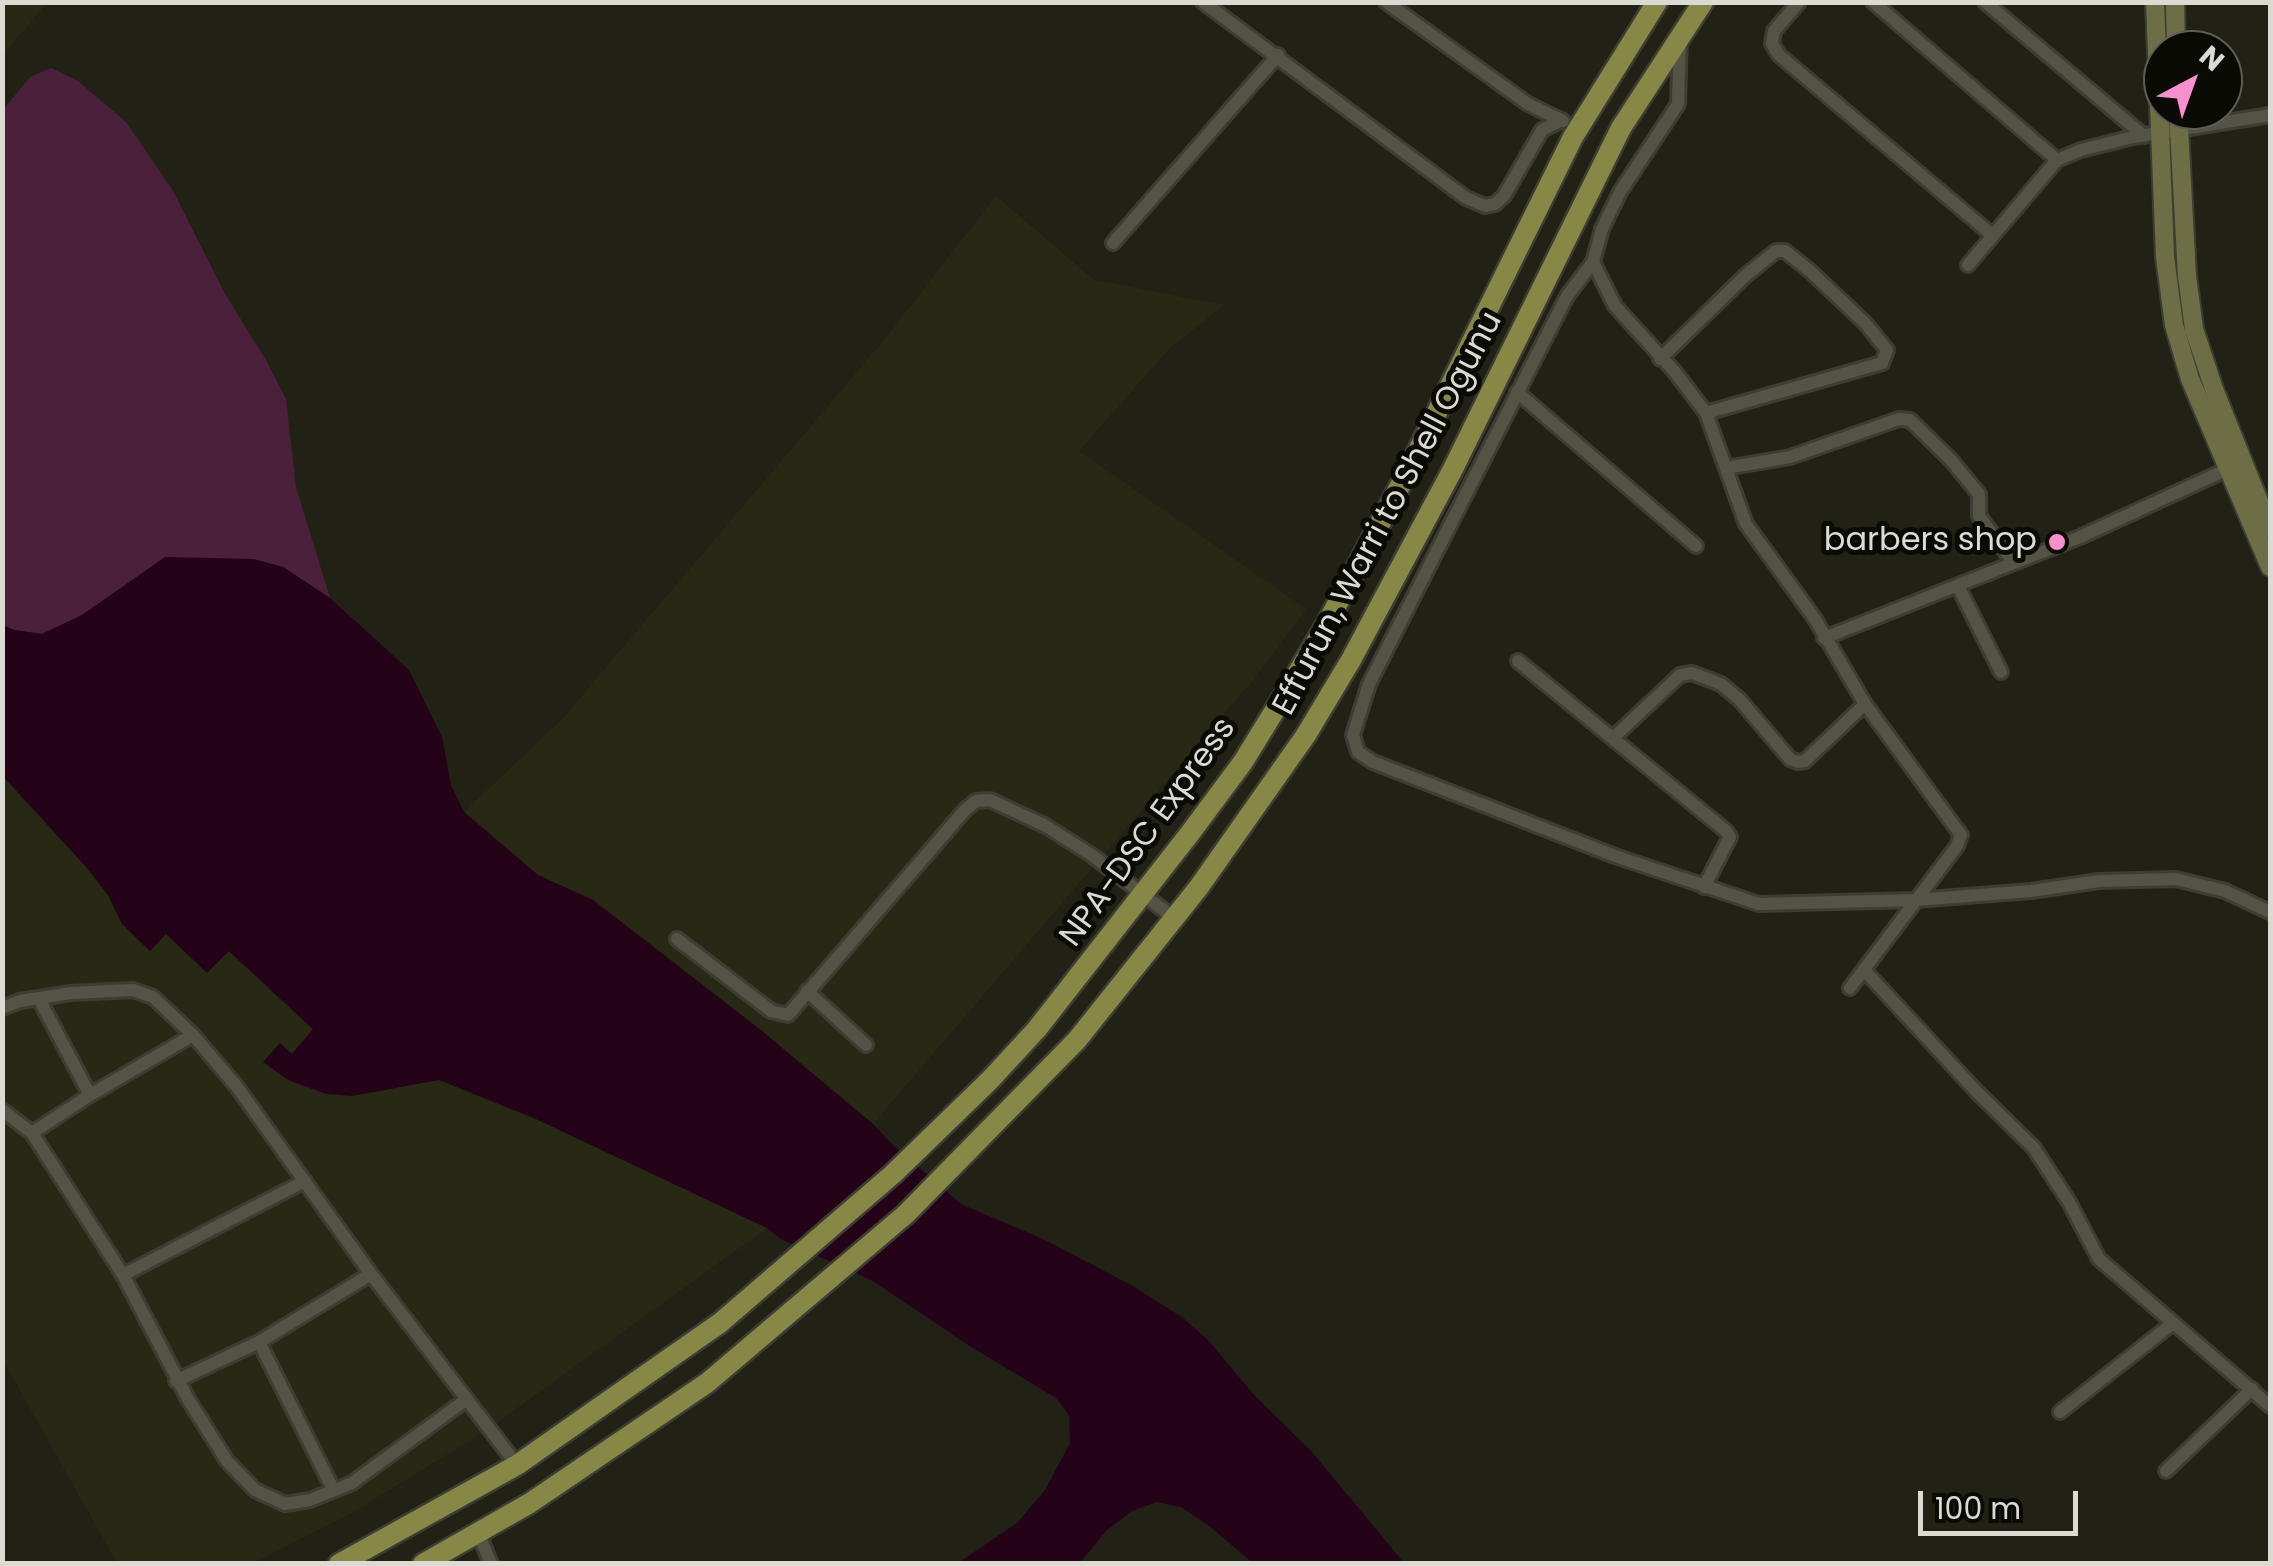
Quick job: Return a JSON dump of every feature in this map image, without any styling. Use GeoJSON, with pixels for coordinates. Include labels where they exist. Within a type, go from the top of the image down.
{"type":"FeatureCollection","features":[{"type":"Feature","properties":{"kind":"main road","name":"NPA-DSC Express"},"geometry":{"type":"LineString","coordinates":[[339,1564],[517,1465],[720,1323],[892,1174],[1038,1029],[1144,896],[1242,762],[1325,626],[1410,467],[1530,219],[1570,124],[1657,2]]}},
{"type":"Feature","properties":{"kind":"main road","name":"Effurun, Warri to Shell Ogunu"},"geometry":{"type":"LineString","coordinates":[[423,1564],[530,1503],[707,1383],[848,1266],[963,1159],[1077,1040],[1256,811],[1351,660],[1453,469],[1621,128],[1703,2]]}},
{"type":"Feature","properties":{"kind":"main road"},"geometry":{"type":"LineString","coordinates":[[2154,2],[2165,257],[2174,325],[2190,379],[2270,568]]}},
{"type":"Feature","properties":{"kind":"main road"},"geometry":{"type":"LineString","coordinates":[[2174,2],[2175,30]]}},
{"type":"Feature","properties":{"kind":"main road"},"geometry":{"type":"LineString","coordinates":[[2163,130],[2194,328],[2214,390],[2270,528]]}},
{"type":"Feature","properties":{"kind":"street"},"geometry":{"type":"LineString","coordinates":[[1204,2],[1466,198],[1485,206],[1504,196],[1542,130],[1570,124]]}},
{"type":"Feature","properties":{"kind":"street"},"geometry":{"type":"LineString","coordinates":[[1386,2],[1528,104],[1570,124]]}},
{"type":"Feature","properties":{"kind":"street"},"geometry":{"type":"LineString","coordinates":[[1799,2],[1774,31],[1772,44],[1779,55],[1992,236]]}},
{"type":"Feature","properties":{"kind":"street"},"geometry":{"type":"LineString","coordinates":[[1873,2],[2057,160]]}},
{"type":"Feature","properties":{"kind":"street"},"geometry":{"type":"LineString","coordinates":[[1985,2],[2161,133]]}},
{"type":"Feature","properties":{"kind":"street"},"geometry":{"type":"LineString","coordinates":[[1680,35],[1678,104],[1620,192],[1602,229],[1593,262],[1567,296],[1369,684],[1353,735],[1358,752],[1386,767],[1704,887],[1759,904],[1914,900],[2099,881],[2176,879],[2226,891],[2270,912]]}},
{"type":"Feature","properties":{"kind":"street"},"geometry":{"type":"LineString","coordinates":[[1113,242],[1278,55]]}},
{"type":"Feature","properties":{"kind":"street"},"geometry":{"type":"LineString","coordinates":[[1968,266],[2057,160],[2080,150],[2161,133],[2269,119]]}},
{"type":"Feature","properties":{"kind":"street"},"geometry":{"type":"LineString","coordinates":[[1660,359],[1776,251],[1785,251],[1810,271],[1888,350],[1882,363],[1706,413]]}},
{"type":"Feature","properties":{"kind":"street"},"geometry":{"type":"LineString","coordinates":[[1593,262],[1614,306],[1706,413],[1746,524],[1816,619],[1865,704],[1961,835],[1957,846],[1850,988]]}},
{"type":"Feature","properties":{"kind":"street"},"geometry":{"type":"LineString","coordinates":[[1517,392],[1696,546]]}},
{"type":"Feature","properties":{"kind":"street"},"geometry":{"type":"LineString","coordinates":[[1726,468],[1790,457],[1899,419],[1910,420],[1979,494],[1979,516],[2014,563]]}},
{"type":"Feature","properties":{"kind":"street"},"geometry":{"type":"LineString","coordinates":[[1824,638],[2080,537],[2230,468]]}},
{"type":"Feature","properties":{"kind":"street"},"geometry":{"type":"LineString","coordinates":[[1958,586],[2001,672]]}},
{"type":"Feature","properties":{"kind":"street"},"geometry":{"type":"LineString","coordinates":[[1518,662],[1730,837],[1704,887]]}},
{"type":"Feature","properties":{"kind":"street"},"geometry":{"type":"LineString","coordinates":[[1614,738],[1680,675],[1692,673],[1720,684],[1740,700],[1790,759],[1798,762],[1805,761],[1865,704]]}},
{"type":"Feature","properties":{"kind":"street"},"geometry":{"type":"LineString","coordinates":[[677,939],[779,1015],[788,1015],[965,810],[976,801],[990,800],[1046,826],[1093,856],[1174,918]]}},
{"type":"Feature","properties":{"kind":"street"},"geometry":{"type":"LineString","coordinates":[[1865,971],[2034,1148],[2099,1259],[2270,1406]]}},
{"type":"Feature","properties":{"kind":"street"},"geometry":{"type":"LineString","coordinates":[[2,1008],[71,992],[133,990],[153,997],[238,1087],[370,1274],[517,1465]]}},
{"type":"Feature","properties":{"kind":"street"},"geometry":{"type":"LineString","coordinates":[[807,991],[866,1044]]}},
{"type":"Feature","properties":{"kind":"street"},"geometry":{"type":"LineString","coordinates":[[39,999],[90,1095]]}},
{"type":"Feature","properties":{"kind":"street"},"geometry":{"type":"LineString","coordinates":[[32,1133],[193,1036]]}},
{"type":"Feature","properties":{"kind":"street"},"geometry":{"type":"LineString","coordinates":[[2,1110],[32,1133],[123,1275],[176,1381],[228,1462],[255,1490],[285,1504],[310,1500],[352,1483],[467,1399]]}},
{"type":"Feature","properties":{"kind":"street"},"geometry":{"type":"LineString","coordinates":[[123,1275],[306,1181]]}},
{"type":"Feature","properties":{"kind":"street"},"geometry":{"type":"LineString","coordinates":[[176,1381],[259,1342],[370,1274]]}},
{"type":"Feature","properties":{"kind":"street"},"geometry":{"type":"LineString","coordinates":[[2060,1412],[2174,1323]]}},
{"type":"Feature","properties":{"kind":"street"},"geometry":{"type":"LineString","coordinates":[[259,1342],[333,1489]]}},
{"type":"Feature","properties":{"kind":"street"},"geometry":{"type":"LineString","coordinates":[[2166,1471],[2252,1390]]}},
{"type":"Feature","properties":{"kind":"street"},"geometry":{"type":"LineString","coordinates":[[478,1532],[491,1564]]}},
{"type":"Feature","properties":{"kind":"shaded area"},"geometry":{"type":"Polygon","coordinates":[[[2,3],[47,3],[3,54],[2,3]]]}},
{"type":"Feature","properties":{"kind":"shaded area"},"geometry":{"type":"Polygon","coordinates":[[[51,68],[78,81],[126,122],[172,189],[224,292],[267,362],[286,399],[296,487],[330,598],[283,567],[120,590],[82,615],[42,634],[3,625],[3,110],[30,77],[51,68]]]}},
{"type":"Feature","properties":{"kind":"shaded area"},"geometry":{"type":"Polygon","coordinates":[[[996,196],[1094,280],[1224,305],[1169,349],[1079,451],[1306,609],[1252,681],[873,1124],[762,1031],[593,900],[538,875],[464,812],[563,718],[885,339],[996,196]]]}},
{"type":"Feature","properties":{"kind":"shaded area"},"geometry":{"type":"Polygon","coordinates":[[[165,557],[254,559],[283,567],[330,598],[409,670],[442,737],[451,785],[464,812],[538,875],[593,900],[762,1031],[961,1204],[1043,1239],[1182,1317],[1312,1452],[1404,1563],[1253,1563],[1181,1507],[1157,1502],[1132,1511],[1107,1530],[1080,1563],[958,1563],[1017,1523],[1045,1490],[1070,1443],[1069,1415],[1056,1398],[873,1281],[536,1119],[439,1080],[352,1096],[326,1094],[288,1080],[263,1062],[280,1043],[292,1054],[313,1029],[229,951],[207,973],[166,934],[150,951],[122,924],[108,895],[87,868],[3,776],[3,625],[42,634],[82,615],[165,557]]]}},
{"type":"Feature","properties":{"kind":"shaded area"},"geometry":{"type":"Polygon","coordinates":[[[2,776],[87,868],[108,895],[122,924],[149,950],[166,933],[228,951],[313,1030],[291,1054],[263,1061],[421,1082],[439,1080],[536,1119],[767,1228],[481,1434],[350,1514],[253,1563],[117,1563],[3,1360],[2,776]]]}},
{"type":"Feature","properties":{"kind":"place","name":"barbers shop"},"geometry":{"type":"Point","coordinates":[2057,542]}}]}
